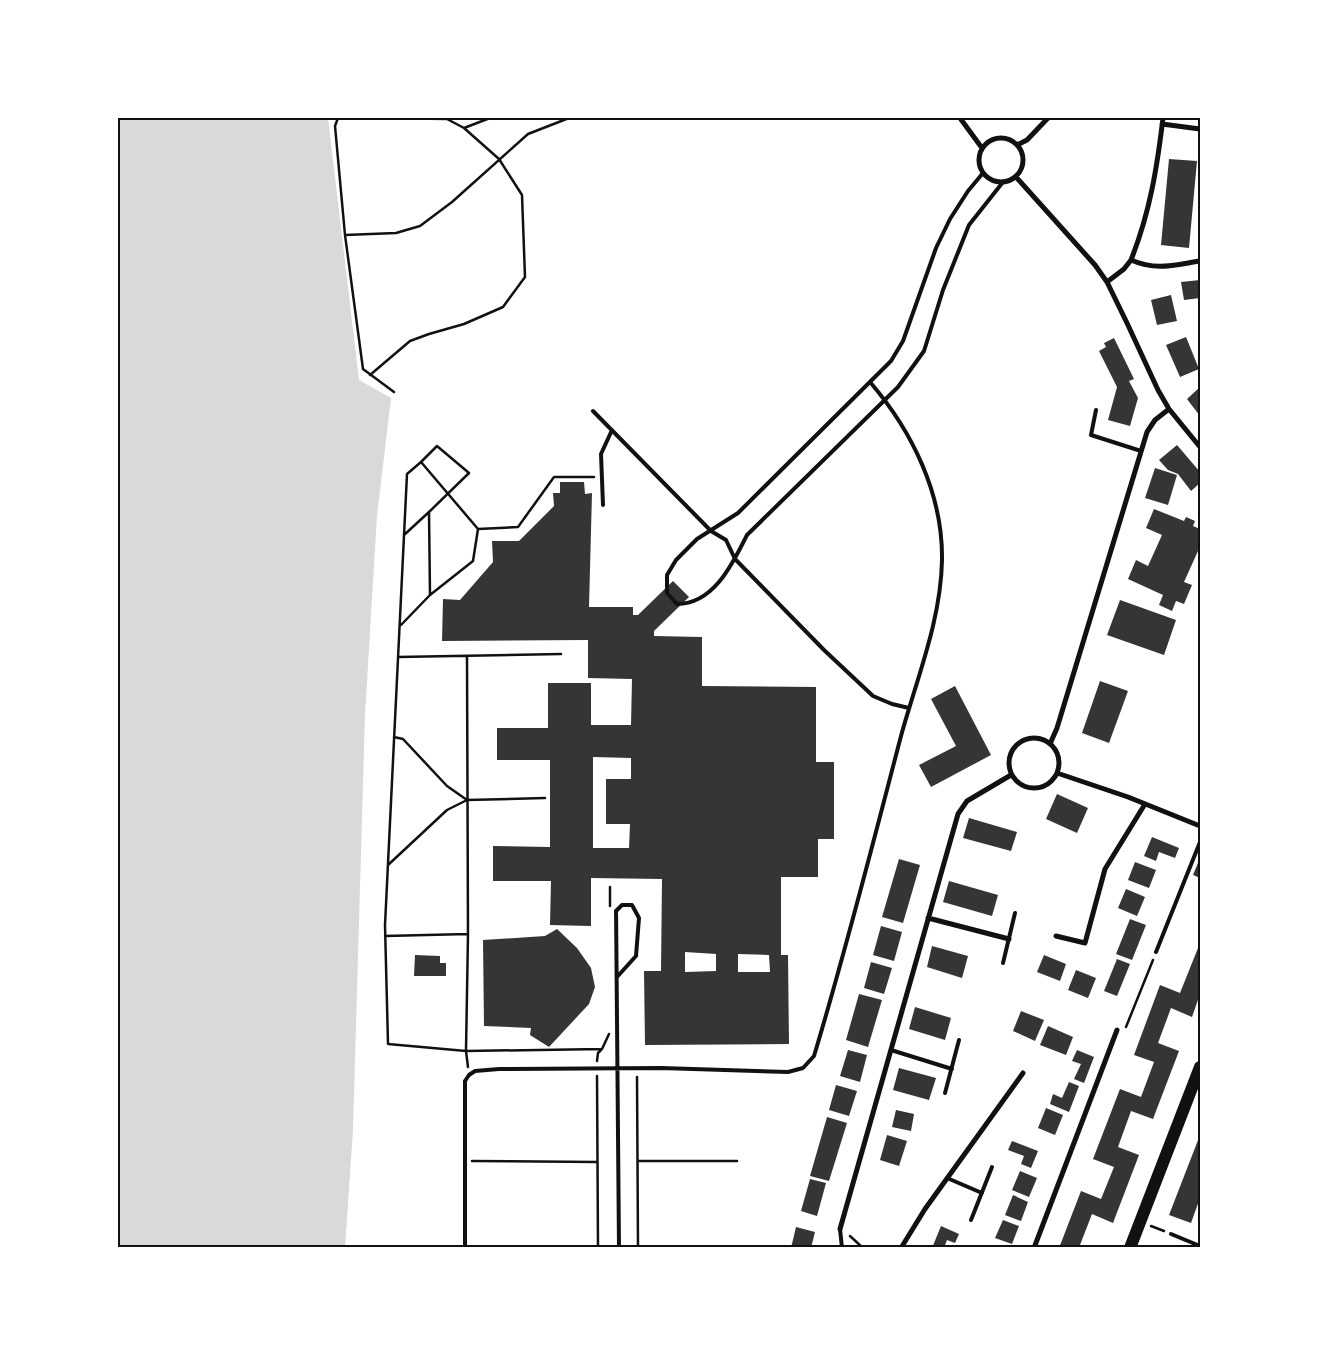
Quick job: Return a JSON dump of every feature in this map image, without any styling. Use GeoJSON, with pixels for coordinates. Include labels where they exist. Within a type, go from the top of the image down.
{"type":"FeatureCollection","features":[{"type":"Feature","properties":{"kind":"main road"},"geometry":{"type":"LineString","coordinates":[[1130,1248],[1200,1068]]}},
{"type":"Feature","properties":{"kind":"street"},"geometry":{"type":"LineString","coordinates":[[960,118],[982,148]]}},
{"type":"Feature","properties":{"kind":"street"},"geometry":{"type":"LineString","coordinates":[[1017,145],[1027,140],[1048,118]]}},
{"type":"Feature","properties":{"kind":"street"},"geometry":{"type":"LineString","coordinates":[[1107,282],[1124,269],[1131,260],[1147,214],[1156,174],[1163,118]]}},
{"type":"Feature","properties":{"kind":"street"},"geometry":{"type":"LineString","coordinates":[[1162,124],[1200,129]]}},
{"type":"Feature","properties":{"kind":"street"},"geometry":{"type":"LineString","coordinates":[[999,138],[1012,140],[1021,150],[1023,164],[1016,177],[1003,182],[995,182],[988,179],[983,173],[979,161],[982,148],[992,140],[999,138]]}},
{"type":"Feature","properties":{"kind":"street"},"geometry":{"type":"LineString","coordinates":[[1016,177],[1085,253],[1107,282],[1158,390],[1169,409],[1200,446]]}},
{"type":"Feature","properties":{"kind":"street"},"geometry":{"type":"LineString","coordinates":[[1131,260],[1145,266],[1159,267],[1200,261]]}},
{"type":"Feature","properties":{"kind":"street"},"geometry":{"type":"LineString","coordinates":[[1050,744],[1057,728],[1147,432],[1155,420],[1169,409]]}},
{"type":"Feature","properties":{"kind":"street"},"geometry":{"type":"LineString","coordinates":[[1033,738],[1042,739],[1050,744],[1055,750],[1059,765],[1053,780],[1047,785],[1031,789],[1016,782],[1008,767],[1012,750],[1018,744],[1033,738]]}},
{"type":"Feature","properties":{"kind":"street"},"geometry":{"type":"LineString","coordinates":[[1057,773],[1145,804],[1200,826]]}},
{"type":"Feature","properties":{"kind":"street"},"geometry":{"type":"LineString","coordinates":[[840,1230],[958,814],[967,801],[1011,775]]}},
{"type":"Feature","properties":{"kind":"street"},"geometry":{"type":"LineString","coordinates":[[1056,936],[1085,943],[1105,869],[1145,804]]}},
{"type":"Feature","properties":{"kind":"street"},"geometry":{"type":"LineString","coordinates":[[928,918],[1009,939]]}},
{"type":"Feature","properties":{"kind":"street"},"geometry":{"type":"LineString","coordinates":[[1034,1248],[1117,1030]]}},
{"type":"Feature","properties":{"kind":"street"},"geometry":{"type":"LineString","coordinates":[[901,1248],[947,1178],[1022,1073]]}},
{"type":"Feature","properties":{"kind":"lane"},"geometry":{"type":"LineString","coordinates":[[983,173],[968,191],[950,219],[936,248],[903,341],[891,361],[738,513],[697,539],[676,560],[667,576],[667,593],[677,604],[688,604],[700,599],[722,579],[735,559],[747,534],[898,386],[924,351],[943,290],[969,226],[1003,182]]}},
{"type":"Feature","properties":{"kind":"lane"},"geometry":{"type":"LineString","coordinates":[[465,1248],[465,1081],[475,1071],[618,1068],[788,1072],[804,1068],[814,1056],[939,597],[942,559],[939,521],[931,486],[919,456],[885,399],[870,382]]}},
{"type":"Feature","properties":{"kind":"lane"},"geometry":{"type":"LineString","coordinates":[[1096,410],[1091,435],[1141,451]]}},
{"type":"Feature","properties":{"kind":"lane"},"geometry":{"type":"LineString","coordinates":[[593,411],[711,531],[726,540],[735,559],[812,638],[873,696],[892,704],[909,708]]}},
{"type":"Feature","properties":{"kind":"lane"},"geometry":{"type":"LineString","coordinates":[[604,506],[602,454],[612,430]]}},
{"type":"Feature","properties":{"kind":"lane"},"geometry":{"type":"LineString","coordinates":[[1156,952],[1200,842]]}},
{"type":"Feature","properties":{"kind":"lane"},"geometry":{"type":"LineString","coordinates":[[617,977],[636,956],[639,918],[632,905],[622,905],[616,911],[619,1248]]}},
{"type":"Feature","properties":{"kind":"lane"},"geometry":{"type":"LineString","coordinates":[[1003,963],[1015,914]]}},
{"type":"Feature","properties":{"kind":"lane"},"geometry":{"type":"LineString","coordinates":[[945,1093],[959,1040]]}},
{"type":"Feature","properties":{"kind":"lane"},"geometry":{"type":"LineString","coordinates":[[891,1050],[952,1069]]}},
{"type":"Feature","properties":{"kind":"lane"},"geometry":{"type":"LineString","coordinates":[[971,1220],[992,1167]]}},
{"type":"Feature","properties":{"kind":"lane"},"geometry":{"type":"LineString","coordinates":[[947,1178],[982,1192]]}},
{"type":"Feature","properties":{"kind":"lane"},"geometry":{"type":"LineString","coordinates":[[840,1230],[842,1248]]}},
{"type":"Feature","properties":{"kind":"lane"},"geometry":{"type":"LineString","coordinates":[[1171,1234],[1200,1246]]}},
{"type":"Feature","properties":{"kind":"path"},"geometry":{"type":"LineString","coordinates":[[338,118],[335,126],[345,235],[363,370],[394,392]]}},
{"type":"Feature","properties":{"kind":"path"},"geometry":{"type":"LineString","coordinates":[[370,374],[410,341],[464,324],[503,307],[525,277],[522,195],[499,159],[464,128],[447,119],[378,118]]}},
{"type":"Feature","properties":{"kind":"path"},"geometry":{"type":"LineString","coordinates":[[464,128],[490,118]]}},
{"type":"Feature","properties":{"kind":"path"},"geometry":{"type":"LineString","coordinates":[[345,235],[396,233],[420,226],[452,202],[528,134],[569,118]]}},
{"type":"Feature","properties":{"kind":"path"},"geometry":{"type":"LineString","coordinates":[[404,535],[469,473],[437,446],[407,474],[394,737],[385,936],[388,1044],[466,1051],[602,1049]]}},
{"type":"Feature","properties":{"kind":"path"},"geometry":{"type":"LineString","coordinates":[[400,626],[430,595],[473,561],[478,529],[421,462]]}},
{"type":"Feature","properties":{"kind":"path"},"geometry":{"type":"LineString","coordinates":[[478,529],[518,528],[554,477],[602,477]]}},
{"type":"Feature","properties":{"kind":"path"},"geometry":{"type":"LineString","coordinates":[[429,512],[430,595]]}},
{"type":"Feature","properties":{"kind":"path"},"geometry":{"type":"LineString","coordinates":[[398,658],[562,654]]}},
{"type":"Feature","properties":{"kind":"path"},"geometry":{"type":"LineString","coordinates":[[467,656],[468,934],[466,1051],[469,1075]]}},
{"type":"Feature","properties":{"kind":"path"},"geometry":{"type":"LineString","coordinates":[[394,737],[403,738],[447,786],[468,800]]}},
{"type":"Feature","properties":{"kind":"path"},"geometry":{"type":"LineString","coordinates":[[388,866],[447,810],[468,800],[545,798]]}},
{"type":"Feature","properties":{"kind":"path"},"geometry":{"type":"LineString","coordinates":[[610,886],[610,906]]}},
{"type":"Feature","properties":{"kind":"path"},"geometry":{"type":"LineString","coordinates":[[385,936],[468,934]]}},
{"type":"Feature","properties":{"kind":"path"},"geometry":{"type":"LineString","coordinates":[[1117,1030],[1124,1030],[1156,952]]}},
{"type":"Feature","properties":{"kind":"path"},"geometry":{"type":"LineString","coordinates":[[598,1248],[597,1068],[598,1053],[609,1035],[609,1025]]}},
{"type":"Feature","properties":{"kind":"path"},"geometry":{"type":"LineString","coordinates":[[637,1069],[638,1248]]}},
{"type":"Feature","properties":{"kind":"path"},"geometry":{"type":"LineString","coordinates":[[465,1160],[597,1162]]}},
{"type":"Feature","properties":{"kind":"path"},"geometry":{"type":"LineString","coordinates":[[638,1161],[738,1161]]}},
{"type":"Feature","properties":{"kind":"path"},"geometry":{"type":"LineString","coordinates":[[1140,1222],[1171,1234]]}},
{"type":"Feature","properties":{"kind":"path"},"geometry":{"type":"LineString","coordinates":[[840,1230],[853,1238],[862,1248]]}},
{"type":"Feature","properties":{"kind":"shaded area"},"geometry":{"type":"Polygon","coordinates":[[[118,118],[328,118],[359,380],[391,398],[377,516],[365,714],[353,1130],[345,1247],[118,1247],[118,118]]]}},
{"type":"Feature","properties":{"kind":"building"},"geometry":{"type":"Polygon","coordinates":[[[1169,159],[1197,161],[1189,248],[1161,245],[1169,159]]]}},
{"type":"Feature","properties":{"kind":"building"},"geometry":{"type":"Polygon","coordinates":[[[1200,280],[1200,298],[1184,300],[1181,282],[1200,280]]]}},
{"type":"Feature","properties":{"kind":"building"},"geometry":{"type":"Polygon","coordinates":[[[1171,295],[1177,321],[1157,325],[1151,300],[1171,295]]]}},
{"type":"Feature","properties":{"kind":"building"},"geometry":{"type":"Polygon","coordinates":[[[1186,337],[1199,369],[1180,377],[1166,345],[1186,337]]]}},
{"type":"Feature","properties":{"kind":"building"},"geometry":{"type":"Polygon","coordinates":[[[1114,338],[1134,379],[1129,381],[1138,398],[1130,426],[1108,420],[1117,387],[1099,351],[1106,347],[1104,343],[1114,338]]]}},
{"type":"Feature","properties":{"kind":"building"},"geometry":{"type":"Polygon","coordinates":[[[1200,387],[1200,416],[1187,399],[1200,387]]]}},
{"type":"Feature","properties":{"kind":"building"},"geometry":{"type":"Polygon","coordinates":[[[1177,445],[1200,472],[1200,483],[1191,491],[1178,474],[1168,470],[1159,460],[1177,445]]]}},
{"type":"Feature","properties":{"kind":"building"},"geometry":{"type":"Polygon","coordinates":[[[1155,468],[1177,475],[1168,505],[1145,498],[1155,468]]]}},
{"type":"Feature","properties":{"kind":"building"},"geometry":{"type":"Polygon","coordinates":[[[560,482],[584,482],[585,494],[592,493],[589,607],[633,607],[633,615],[638,615],[673,581],[689,597],[654,631],[654,636],[702,637],[702,686],[816,687],[816,762],[834,762],[834,839],[818,839],[818,877],[781,877],[781,955],[788,955],[789,1044],[645,1045],[644,971],[661,971],[662,879],[591,878],[591,926],[550,925],[551,881],[493,881],[493,846],[550,847],[550,760],[497,760],[497,728],[548,728],[548,683],[591,683],[591,725],[631,725],[632,679],[588,678],[588,640],[442,641],[443,599],[460,600],[493,562],[492,541],[519,541],[554,506],[553,493],[560,493],[560,482]],[[593,757],[593,848],[629,848],[630,824],[606,824],[606,779],[631,779],[631,758],[593,757]],[[685,952],[685,972],[716,971],[716,954],[685,952]],[[738,954],[738,972],[770,972],[769,955],[738,954]]]}},
{"type":"Feature","properties":{"kind":"building"},"geometry":{"type":"Polygon","coordinates":[[[1154,509],[1184,521],[1186,517],[1195,521],[1193,526],[1200,529],[1200,552],[1198,551],[1184,582],[1192,585],[1184,604],[1176,601],[1172,611],[1159,605],[1163,595],[1128,579],[1136,560],[1148,566],[1162,535],[1146,528],[1154,509]]]}},
{"type":"Feature","properties":{"kind":"building"},"geometry":{"type":"Polygon","coordinates":[[[1120,600],[1176,620],[1164,655],[1107,635],[1120,600]]]}},
{"type":"Feature","properties":{"kind":"building"},"geometry":{"type":"Polygon","coordinates":[[[1100,681],[1128,691],[1109,743],[1082,733],[1100,681]]]}},
{"type":"Feature","properties":{"kind":"building"},"geometry":{"type":"Polygon","coordinates":[[[955,686],[991,755],[931,787],[919,765],[956,746],[931,699],[955,686]]]}},
{"type":"Feature","properties":{"kind":"building"},"geometry":{"type":"Polygon","coordinates":[[[1057,794],[1088,808],[1077,833],[1046,819],[1057,794]]]}},
{"type":"Feature","properties":{"kind":"building"},"geometry":{"type":"Polygon","coordinates":[[[969,818],[1017,832],[1011,851],[963,838],[969,818]]]}},
{"type":"Feature","properties":{"kind":"building"},"geometry":{"type":"Polygon","coordinates":[[[1152,837],[1179,848],[1175,858],[1159,852],[1156,861],[1144,856],[1152,837]]]}},
{"type":"Feature","properties":{"kind":"building"},"geometry":{"type":"Polygon","coordinates":[[[1200,858],[1200,878],[1193,875],[1200,858]]]}},
{"type":"Feature","properties":{"kind":"building"},"geometry":{"type":"Polygon","coordinates":[[[899,859],[920,865],[903,923],[882,917],[899,859]]]}},
{"type":"Feature","properties":{"kind":"building"},"geometry":{"type":"Polygon","coordinates":[[[1135,862],[1156,870],[1149,888],[1128,880],[1135,862]]]}},
{"type":"Feature","properties":{"kind":"building"},"geometry":{"type":"Polygon","coordinates":[[[949,881],[998,895],[992,916],[943,902],[949,881]]]}},
{"type":"Feature","properties":{"kind":"building"},"geometry":{"type":"Polygon","coordinates":[[[1126,889],[1145,897],[1137,916],[1118,908],[1126,889]]]}},
{"type":"Feature","properties":{"kind":"building"},"geometry":{"type":"Polygon","coordinates":[[[1130,919],[1146,925],[1132,960],[1116,954],[1130,919]]]}},
{"type":"Feature","properties":{"kind":"building"},"geometry":{"type":"Polygon","coordinates":[[[881,926],[902,932],[894,961],[873,955],[881,926]]]}},
{"type":"Feature","properties":{"kind":"building"},"geometry":{"type":"Polygon","coordinates":[[[557,929],[577,948],[591,968],[595,987],[589,1004],[549,1047],[530,1035],[531,1028],[484,1026],[483,940],[545,936],[557,929]]]}},
{"type":"Feature","properties":{"kind":"building"},"geometry":{"type":"Polygon","coordinates":[[[1200,943],[1200,994],[1192,1017],[1171,1008],[1158,1043],[1179,1051],[1153,1119],[1131,1111],[1118,1147],[1139,1155],[1113,1223],[1092,1214],[1080,1245],[1087,1248],[1059,1248],[1081,1191],[1101,1199],[1114,1167],[1093,1159],[1120,1089],[1141,1097],[1154,1062],[1134,1055],[1160,985],[1180,993],[1200,943]]]}},
{"type":"Feature","properties":{"kind":"building"},"geometry":{"type":"Polygon","coordinates":[[[932,946],[968,956],[962,978],[927,967],[932,946]]]}},
{"type":"Feature","properties":{"kind":"building"},"geometry":{"type":"Polygon","coordinates":[[[415,955],[440,956],[440,963],[446,963],[446,976],[414,976],[415,955]]]}},
{"type":"Feature","properties":{"kind":"building"},"geometry":{"type":"Polygon","coordinates":[[[1044,955],[1066,964],[1060,981],[1037,972],[1044,955]]]}},
{"type":"Feature","properties":{"kind":"building"},"geometry":{"type":"Polygon","coordinates":[[[1117,959],[1130,964],[1117,996],[1104,991],[1117,959]]]}},
{"type":"Feature","properties":{"kind":"building"},"geometry":{"type":"Polygon","coordinates":[[[871,962],[892,968],[884,994],[864,988],[871,962]]]}},
{"type":"Feature","properties":{"kind":"building"},"geometry":{"type":"Polygon","coordinates":[[[1076,970],[1096,978],[1088,998],[1068,990],[1076,970]]]}},
{"type":"Feature","properties":{"kind":"building"},"geometry":{"type":"Polygon","coordinates":[[[859,994],[882,1000],[868,1047],[846,1040],[859,994]]]}},
{"type":"Feature","properties":{"kind":"building"},"geometry":{"type":"Polygon","coordinates":[[[915,1007],[951,1018],[945,1040],[909,1029],[915,1007]]]}},
{"type":"Feature","properties":{"kind":"building"},"geometry":{"type":"Polygon","coordinates":[[[1021,1011],[1044,1020],[1035,1041],[1013,1031],[1021,1011]]]}},
{"type":"Feature","properties":{"kind":"building"},"geometry":{"type":"Polygon","coordinates":[[[1048,1026],[1073,1037],[1066,1055],[1040,1045],[1048,1026]]]}},
{"type":"Feature","properties":{"kind":"building"},"geometry":{"type":"Polygon","coordinates":[[[848,1050],[867,1055],[860,1082],[840,1076],[848,1050]]]}},
{"type":"Feature","properties":{"kind":"building"},"geometry":{"type":"Polygon","coordinates":[[[1077,1050],[1094,1057],[1084,1083],[1074,1079],[1081,1064],[1072,1061],[1077,1050]]]}},
{"type":"Feature","properties":{"kind":"building"},"geometry":{"type":"Polygon","coordinates":[[[899,1068],[936,1078],[929,1100],[893,1090],[899,1068]]]}},
{"type":"Feature","properties":{"kind":"building"},"geometry":{"type":"Polygon","coordinates":[[[1069,1082],[1079,1086],[1069,1112],[1050,1104],[1053,1094],[1062,1098],[1069,1082]]]}},
{"type":"Feature","properties":{"kind":"building"},"geometry":{"type":"Polygon","coordinates":[[[836,1085],[857,1091],[849,1116],[829,1110],[836,1085]]]}},
{"type":"Feature","properties":{"kind":"building"},"geometry":{"type":"Polygon","coordinates":[[[1046,1108],[1063,1115],[1055,1135],[1038,1128],[1046,1108]]]}},
{"type":"Feature","properties":{"kind":"building"},"geometry":{"type":"Polygon","coordinates":[[[896,1110],[914,1114],[911,1131],[892,1127],[896,1110]]]}},
{"type":"Feature","properties":{"kind":"building"},"geometry":{"type":"Polygon","coordinates":[[[827,1117],[847,1123],[829,1181],[810,1176],[827,1117]]]}},
{"type":"Feature","properties":{"kind":"building"},"geometry":{"type":"Polygon","coordinates":[[[887,1135],[907,1141],[899,1166],[880,1160],[887,1135]]]}},
{"type":"Feature","properties":{"kind":"building"},"geometry":{"type":"Polygon","coordinates":[[[1200,1135],[1200,1198],[1191,1223],[1169,1215],[1200,1135]]]}},
{"type":"Feature","properties":{"kind":"building"},"geometry":{"type":"Polygon","coordinates":[[[1012,1141],[1038,1151],[1031,1168],[1021,1164],[1024,1156],[1008,1150],[1012,1141]]]}},
{"type":"Feature","properties":{"kind":"building"},"geometry":{"type":"Polygon","coordinates":[[[1020,1171],[1037,1178],[1029,1197],[1012,1190],[1020,1171]]]}},
{"type":"Feature","properties":{"kind":"building"},"geometry":{"type":"Polygon","coordinates":[[[810,1179],[826,1183],[817,1216],[801,1211],[810,1179]]]}},
{"type":"Feature","properties":{"kind":"building"},"geometry":{"type":"Polygon","coordinates":[[[1013,1195],[1028,1202],[1021,1221],[1005,1215],[1013,1195]]]}},
{"type":"Feature","properties":{"kind":"building"},"geometry":{"type":"Polygon","coordinates":[[[1003,1220],[1019,1226],[1012,1244],[995,1238],[1003,1220]]]}},
{"type":"Feature","properties":{"kind":"building"},"geometry":{"type":"Polygon","coordinates":[[[941,1226],[959,1234],[955,1243],[947,1240],[944,1248],[932,1248],[941,1226]]]}},
{"type":"Feature","properties":{"kind":"building"},"geometry":{"type":"Polygon","coordinates":[[[796,1227],[815,1232],[811,1248],[791,1248],[796,1227]]]}}]}
